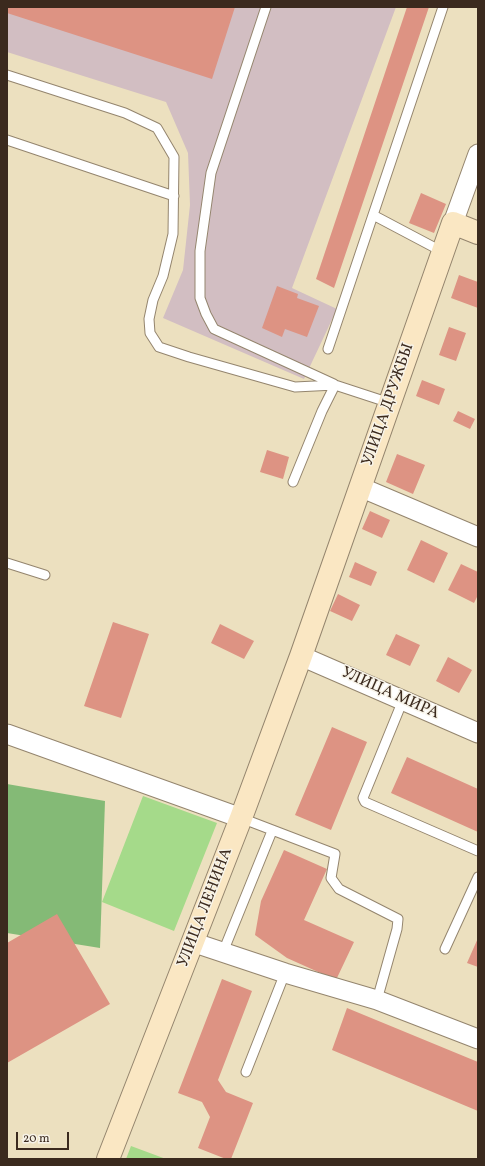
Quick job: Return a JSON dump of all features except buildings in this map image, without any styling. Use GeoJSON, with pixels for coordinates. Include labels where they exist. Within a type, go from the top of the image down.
{"type":"FeatureCollection","features":[{"type":"Feature","properties":{"kind":"street","name":"УЛИЦА ДРУЖБЫ"},"geometry":{"type":"LineString","coordinates":[[302,656],[478,154]]}},
{"type":"Feature","properties":{"kind":"street"},"geometry":{"type":"LineString","coordinates":[[453,223],[478,233]]}},
{"type":"Feature","properties":{"kind":"street"},"geometry":{"type":"LineString","coordinates":[[360,487],[478,537]]}},
{"type":"Feature","properties":{"kind":"street","name":"УЛИЦА МИРА"},"geometry":{"type":"LineString","coordinates":[[302,656],[478,733]]}},
{"type":"Feature","properties":{"kind":"street","name":"УЛИЦА ЛЕНИНА"},"geometry":{"type":"LineString","coordinates":[[108,1159],[241,818],[302,656]]}},
{"type":"Feature","properties":{"kind":"street"},"geometry":{"type":"LineString","coordinates":[[7,734],[241,818]]}},
{"type":"Feature","properties":{"kind":"street"},"geometry":{"type":"LineString","coordinates":[[192,942],[285,973],[377,1000],[478,1039]]}},
{"type":"Feature","properties":{"kind":"lane"},"geometry":{"type":"LineString","coordinates":[[266,7],[211,173],[200,251],[200,298],[206,314],[214,328],[335,385],[390,402]]}},
{"type":"Feature","properties":{"kind":"lane"},"geometry":{"type":"LineString","coordinates":[[328,349],[443,7]]}},
{"type":"Feature","properties":{"kind":"lane"},"geometry":{"type":"LineString","coordinates":[[7,75],[125,113],[157,128],[174,157],[173,234],[162,276],[153,300],[149,319],[150,333],[159,347],[295,387],[335,385]]}},
{"type":"Feature","properties":{"kind":"lane"},"geometry":{"type":"LineString","coordinates":[[7,140],[174,196]]}},
{"type":"Feature","properties":{"kind":"lane"},"geometry":{"type":"LineString","coordinates":[[373,215],[443,252]]}},
{"type":"Feature","properties":{"kind":"lane"},"geometry":{"type":"LineString","coordinates":[[293,482],[322,411],[335,385]]}},
{"type":"Feature","properties":{"kind":"lane"},"geometry":{"type":"LineString","coordinates":[[7,563],[45,575]]}},
{"type":"Feature","properties":{"kind":"lane"},"geometry":{"type":"LineString","coordinates":[[403,700],[363,798],[366,802],[478,851]]}},
{"type":"Feature","properties":{"kind":"lane"},"geometry":{"type":"LineString","coordinates":[[241,818],[334,854],[331,878],[339,889],[398,919],[397,929],[377,1000]]}},
{"type":"Feature","properties":{"kind":"lane"},"geometry":{"type":"LineString","coordinates":[[223,952],[272,830]]}},
{"type":"Feature","properties":{"kind":"lane"},"geometry":{"type":"LineString","coordinates":[[445,949],[478,877]]}},
{"type":"Feature","properties":{"kind":"lane"},"geometry":{"type":"LineString","coordinates":[[246,1072],[285,973]]}},
{"type":"Feature","properties":{"kind":"shaded area"},"geometry":{"type":"Polygon","coordinates":[[[7,7],[396,7],[292,288],[337,309],[304,379],[163,318],[183,270],[190,205],[188,153],[166,102],[7,52],[7,7]]]}},
{"type":"Feature","properties":{"kind":"green space"},"geometry":{"type":"Polygon","coordinates":[[[7,784],[105,801],[100,948],[7,933],[7,784]]]}},
{"type":"Feature","properties":{"kind":"green space"},"geometry":{"type":"Polygon","coordinates":[[[143,796],[217,823],[174,931],[102,902],[143,796]]]}},
{"type":"Feature","properties":{"kind":"green space"},"geometry":{"type":"Polygon","coordinates":[[[131,1146],[166,1159],[126,1159],[131,1146]]]}}]}
